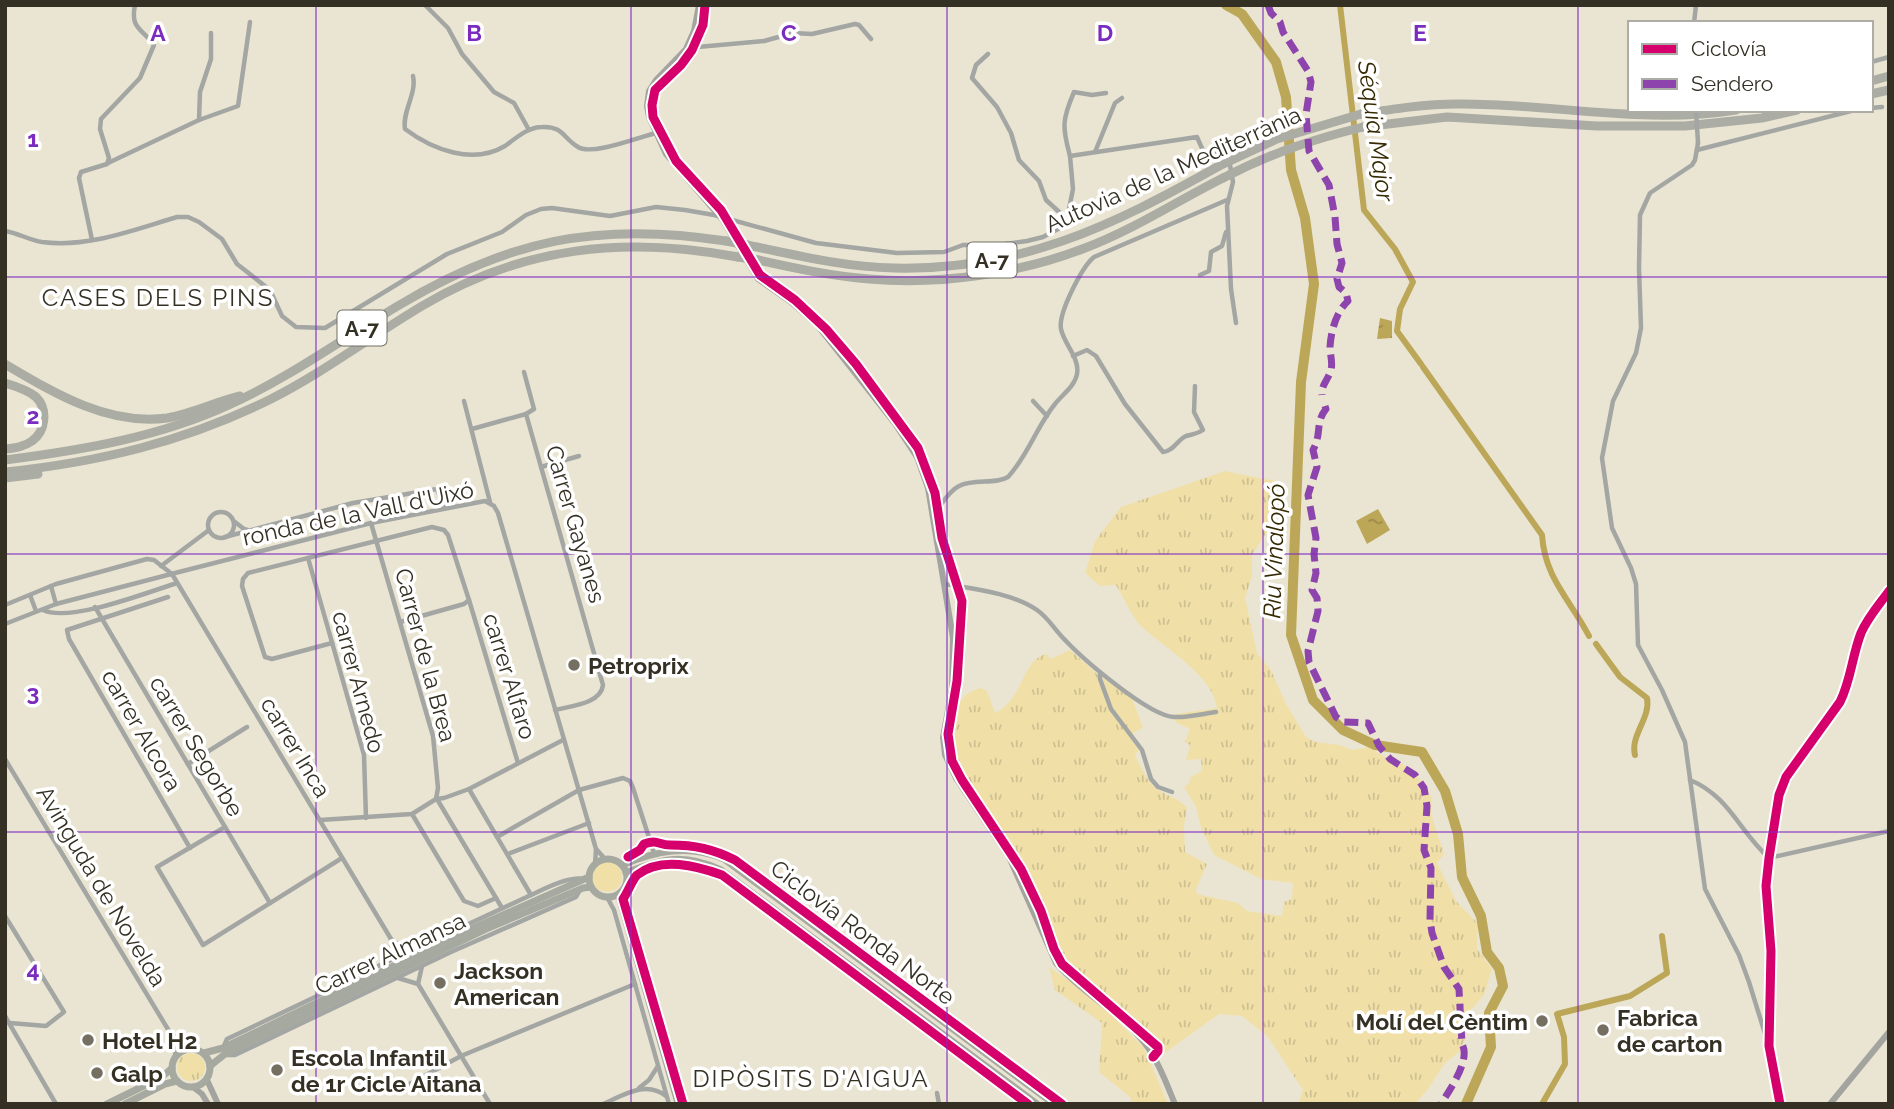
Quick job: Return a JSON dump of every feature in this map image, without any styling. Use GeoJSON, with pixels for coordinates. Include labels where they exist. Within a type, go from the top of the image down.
{"type":"FeatureCollection","features":[{"type":"Feature","properties":{"kind":"highway","name":"Autovia de la Mediterrània"},"geometry":{"type":"LineString","coordinates":[[5,460],[81,449],[155,433],[229,405],[300,368],[439,282],[473,265],[560,239],[660,233],[726,241],[851,265],[895,268],[954,265],[1052,246],[1092,232],[1277,139],[1362,114],[1458,103],[1657,116],[1710,112]]}},
{"type":"Feature","properties":{"kind":"highway","name":"Autovia de la Mediterrània"},"geometry":{"type":"LineString","coordinates":[[5,472],[80,463],[191,434],[260,404],[334,364],[437,298],[508,265],[566,251],[674,247],[823,273],[887,280],[956,278],[999,272],[1084,248],[1146,221],[1257,161],[1299,144],[1363,127],[1447,117],[1620,127],[1685,126],[1762,118],[1788,112]]}},
{"type":"Feature","properties":{"kind":"highway"},"geometry":{"type":"LineString","coordinates":[[6,365],[87,407],[134,419],[170,417],[255,392]]}},
{"type":"Feature","properties":{"kind":"highway"},"geometry":{"type":"LineString","coordinates":[[5,383],[37,398],[44,416],[40,434],[33,441],[24,446],[5,449]]}},
{"type":"Feature","properties":{"kind":"highway"},"geometry":{"type":"LineString","coordinates":[[5,478],[63,471],[149,453],[210,432],[260,404]]}},
{"type":"Feature","properties":{"kind":"main road"},"geometry":{"type":"LineString","coordinates":[[622,865],[654,853],[681,850],[703,852],[733,865],[1054,1104]]}},
{"type":"Feature","properties":{"kind":"main road"},"geometry":{"type":"LineString","coordinates":[[626,873],[666,858],[691,859],[722,870],[1037,1104]]}},
{"type":"Feature","properties":{"kind":"main road"},"geometry":{"type":"LineString","coordinates":[[107,1104],[162,1077],[172,1068],[176,1056],[190,1049],[204,1054],[224,1051],[462,933],[587,878],[595,864],[605,859],[622,865],[626,873],[626,884],[617,894],[607,897],[597,893],[587,878]]}},
{"type":"Feature","properties":{"kind":"main road","name":"Carrer Almansa"},"geometry":{"type":"LineString","coordinates":[[211,1066],[224,1051],[534,907],[592,887]]}},
{"type":"Feature","properties":{"kind":"main road"},"geometry":{"type":"LineString","coordinates":[[125,1104],[165,1084],[177,1082],[193,1087],[207,1080],[211,1066],[204,1054]]}},
{"type":"Feature","properties":{"kind":"main road"},"geometry":{"type":"LineString","coordinates":[[172,1068],[177,1082]]}},
{"type":"Feature","properties":{"kind":"street"},"geometry":{"type":"LineString","coordinates":[[107,164],[109,158],[100,130],[102,119],[140,78],[154,45],[145,32],[135,27],[132,20],[135,5]]}},
{"type":"Feature","properties":{"kind":"street"},"geometry":{"type":"LineString","coordinates":[[425,5],[448,27],[461,54],[494,92],[514,103],[530,130]]}},
{"type":"Feature","properties":{"kind":"street"},"geometry":{"type":"LineString","coordinates":[[699,5],[694,32],[688,46],[649,91],[647,106],[656,133],[676,167],[722,219],[758,278],[817,325],[904,436],[921,466],[928,488],[953,638],[954,669],[943,737],[945,755],[1009,857],[1056,963],[1114,1013],[1148,1048],[1175,1104]]}},
{"type":"Feature","properties":{"kind":"street"},"geometry":{"type":"LineString","coordinates":[[92,240],[79,178],[81,172],[107,164],[199,120],[238,106],[250,22]]}},
{"type":"Feature","properties":{"kind":"street"},"geometry":{"type":"LineString","coordinates":[[688,46],[764,41],[793,33],[812,34],[855,24],[859,24],[871,39]]}},
{"type":"Feature","properties":{"kind":"street"},"geometry":{"type":"LineString","coordinates":[[199,120],[200,92],[211,59],[211,33]]}},
{"type":"Feature","properties":{"kind":"street"},"geometry":{"type":"LineString","coordinates":[[988,54],[976,65],[972,78],[997,107],[1011,133],[1019,160],[1039,181],[1046,200],[1067,219]]}},
{"type":"Feature","properties":{"kind":"street"},"geometry":{"type":"LineString","coordinates":[[413,76],[415,85],[405,129],[450,153],[484,155],[539,127],[558,129],[584,150],[656,133]]}},
{"type":"Feature","properties":{"kind":"street"},"geometry":{"type":"LineString","coordinates":[[5,230],[43,242],[92,240],[177,217],[188,217],[222,239],[237,264],[270,290],[282,316],[296,327],[325,328],[447,254],[502,232],[526,215],[541,209],[552,208],[610,216],[656,207],[705,214],[816,243],[887,252],[944,252],[963,244],[998,245],[1027,241],[1043,237],[1060,228],[1067,219],[1073,189],[1070,156],[1063,128],[1064,115],[1074,92],[1092,95],[1107,93]]}},
{"type":"Feature","properties":{"kind":"street"},"geometry":{"type":"LineString","coordinates":[[1095,152],[1115,103],[1122,98]]}},
{"type":"Feature","properties":{"kind":"street"},"geometry":{"type":"LineString","coordinates":[[1873,108],[1882,107]]}},
{"type":"Feature","properties":{"kind":"street"},"geometry":{"type":"LineString","coordinates":[[1696,112],[1698,146],[1692,165],[1650,194],[1640,215],[1642,328],[1636,353],[1614,401],[1602,458],[1612,528],[1636,584],[1638,645],[1677,721],[1685,743],[1705,889],[1739,955],[1769,1046],[1780,1104]]}},
{"type":"Feature","properties":{"kind":"street"},"geometry":{"type":"LineString","coordinates":[[1698,146],[1846,112]]}},
{"type":"Feature","properties":{"kind":"street"},"geometry":{"type":"LineString","coordinates":[[1070,156],[1197,137],[1205,155],[1220,152],[1227,154],[1233,182],[1228,200],[1228,228],[1236,323]]}},
{"type":"Feature","properties":{"kind":"street"},"geometry":{"type":"LineString","coordinates":[[932,515],[955,488],[974,481],[1000,481],[1008,477],[1047,416],[1075,381],[1077,369],[1063,336],[1061,322],[1085,264],[1094,257],[1228,200]]}},
{"type":"Feature","properties":{"kind":"street"},"geometry":{"type":"LineString","coordinates":[[1200,275],[1209,271],[1211,252],[1222,246],[1228,228]]}},
{"type":"Feature","properties":{"kind":"street"},"geometry":{"type":"LineString","coordinates":[[1073,356],[1087,350],[1096,356],[1125,404],[1163,452],[1169,452],[1186,436],[1196,435],[1203,430],[1194,412],[1195,386]]}},
{"type":"Feature","properties":{"kind":"street","name":"Carrer Gayanes"},"geometry":{"type":"LineString","coordinates":[[524,372],[534,409],[526,414],[603,680],[603,690],[594,699],[555,710]]}},
{"type":"Feature","properties":{"kind":"street"},"geometry":{"type":"LineString","coordinates":[[464,401],[490,502]]}},
{"type":"Feature","properties":{"kind":"street"},"geometry":{"type":"LineString","coordinates":[[1033,401],[1047,416]]}},
{"type":"Feature","properties":{"kind":"street"},"geometry":{"type":"LineString","coordinates":[[472,429],[526,414]]}},
{"type":"Feature","properties":{"kind":"street"},"geometry":{"type":"LineString","coordinates":[[541,467],[579,456]]}},
{"type":"Feature","properties":{"kind":"street"},"geometry":{"type":"LineString","coordinates":[[252,531],[244,529],[228,514],[216,513],[209,522],[209,530],[214,536],[225,537],[252,531],[354,503],[437,489],[444,508]]}},
{"type":"Feature","properties":{"kind":"street","name":"ronda de la Vall d'Uixó"},"geometry":{"type":"LineString","coordinates":[[5,624],[56,604],[371,523],[490,502],[498,513],[589,823],[596,849],[595,864]]}},
{"type":"Feature","properties":{"kind":"street"},"geometry":{"type":"LineString","coordinates":[[225,537],[232,532],[233,519]]}},
{"type":"Feature","properties":{"kind":"street","name":"Carrer de la Brea"},"geometry":{"type":"LineString","coordinates":[[371,523],[433,736],[438,788],[436,799]]}},
{"type":"Feature","properties":{"kind":"street","name":"carrer Alfaro"},"geometry":{"type":"LineString","coordinates":[[377,542],[432,527],[444,530],[448,535],[518,762]]}},
{"type":"Feature","properties":{"kind":"street"},"geometry":{"type":"LineString","coordinates":[[161,566],[209,530]]}},
{"type":"Feature","properties":{"kind":"street"},"geometry":{"type":"LineString","coordinates":[[332,643],[272,659],[265,657],[242,586],[243,579],[248,573],[377,542]]}},
{"type":"Feature","properties":{"kind":"street","name":"carrer Arnedo"},"geometry":{"type":"LineString","coordinates":[[308,558],[364,755],[366,818]]}},
{"type":"Feature","properties":{"kind":"street"},"geometry":{"type":"LineString","coordinates":[[5,605],[51,586],[146,559],[154,560],[172,574]]}},
{"type":"Feature","properties":{"kind":"street","name":"carrer Inca"},"geometry":{"type":"LineString","coordinates":[[172,574],[391,939]]}},
{"type":"Feature","properties":{"kind":"street"},"geometry":{"type":"LineString","coordinates":[[30,595],[39,610],[67,614],[177,583]]}},
{"type":"Feature","properties":{"kind":"street"},"geometry":{"type":"LineString","coordinates":[[945,584],[1017,600],[1036,609],[1100,674],[1157,713],[1173,717],[1216,712]]}},
{"type":"Feature","properties":{"kind":"street"},"geometry":{"type":"LineString","coordinates":[[51,586],[56,604]]}},
{"type":"Feature","properties":{"kind":"street"},"geometry":{"type":"LineString","coordinates":[[1769,1046],[1771,951],[1766,886],[1779,795],[1786,777],[1840,702],[1862,632],[1873,611],[1889,592]]}},
{"type":"Feature","properties":{"kind":"street"},"geometry":{"type":"LineString","coordinates":[[101,619],[168,597]]}},
{"type":"Feature","properties":{"kind":"street"},"geometry":{"type":"LineString","coordinates":[[400,622],[464,604],[469,600]]}},
{"type":"Feature","properties":{"kind":"street","name":"carrer Segorbe"},"geometry":{"type":"LineString","coordinates":[[95,607],[270,903]]}},
{"type":"Feature","properties":{"kind":"street","name":"carrer Alcora"},"geometry":{"type":"LineString","coordinates":[[101,619],[67,630],[69,639],[190,848]]}},
{"type":"Feature","properties":{"kind":"street"},"geometry":{"type":"LineString","coordinates":[[1100,674],[1111,709],[1142,750],[1151,779],[1158,787],[1171,792]]}},
{"type":"Feature","properties":{"kind":"street"},"geometry":{"type":"LineString","coordinates":[[187,764],[247,727]]}},
{"type":"Feature","properties":{"kind":"street"},"geometry":{"type":"LineString","coordinates":[[320,820],[412,814],[436,799],[444,799],[468,789],[563,740]]}},
{"type":"Feature","properties":{"kind":"street","name":"Avinguda de Novelda"},"geometry":{"type":"LineString","coordinates":[[5,760],[169,1031],[176,1056]]}},
{"type":"Feature","properties":{"kind":"street"},"geometry":{"type":"LineString","coordinates":[[497,837],[579,790],[617,779],[630,781],[654,853]]}},
{"type":"Feature","properties":{"kind":"street"},"geometry":{"type":"LineString","coordinates":[[1689,779],[1729,807],[1748,837],[1769,858]]}},
{"type":"Feature","properties":{"kind":"street"},"geometry":{"type":"LineString","coordinates":[[468,789],[531,895]]}},
{"type":"Feature","properties":{"kind":"street"},"geometry":{"type":"LineString","coordinates":[[436,799],[502,908]]}},
{"type":"Feature","properties":{"kind":"street"},"geometry":{"type":"LineString","coordinates":[[412,814],[464,901],[478,905],[496,898]]}},
{"type":"Feature","properties":{"kind":"street"},"geometry":{"type":"LineString","coordinates":[[508,854],[589,823]]}},
{"type":"Feature","properties":{"kind":"street"},"geometry":{"type":"LineString","coordinates":[[225,827],[157,867],[203,945],[342,858]]}},
{"type":"Feature","properties":{"kind":"street"},"geometry":{"type":"LineString","coordinates":[[1769,858],[1889,831]]}},
{"type":"Feature","properties":{"kind":"street","name":"ronda de la Vall d'Uixó"},"geometry":{"type":"LineString","coordinates":[[596,849],[605,859]]}},
{"type":"Feature","properties":{"kind":"street"},"geometry":{"type":"LineString","coordinates":[[580,889],[576,897],[422,966],[235,1055],[224,1051],[227,1039],[385,962],[531,895],[572,879],[587,878]]}},
{"type":"Feature","properties":{"kind":"street"},"geometry":{"type":"LineString","coordinates":[[617,894],[677,1104]]}},
{"type":"Feature","properties":{"kind":"street"},"geometry":{"type":"LineString","coordinates":[[607,897],[614,910],[668,1104]]}},
{"type":"Feature","properties":{"kind":"street"},"geometry":{"type":"LineString","coordinates":[[5,916],[65,1012],[46,1026],[10,1023]]}},
{"type":"Feature","properties":{"kind":"street"},"geometry":{"type":"LineString","coordinates":[[391,939],[398,944],[416,948]]}},
{"type":"Feature","properties":{"kind":"street"},"geometry":{"type":"LineString","coordinates":[[385,962],[391,948],[391,939]]}},
{"type":"Feature","properties":{"kind":"street"},"geometry":{"type":"LineString","coordinates":[[418,984],[422,966]]}},
{"type":"Feature","properties":{"kind":"street"},"geometry":{"type":"LineString","coordinates":[[397,978],[418,984],[490,1104]]}},
{"type":"Feature","properties":{"kind":"street"},"geometry":{"type":"LineString","coordinates":[[402,1088],[461,1056],[635,984]]}},
{"type":"Feature","properties":{"kind":"street"},"geometry":{"type":"LineString","coordinates":[[333,988],[348,988]]}},
{"type":"Feature","properties":{"kind":"street"},"geometry":{"type":"LineString","coordinates":[[340,998],[357,998]]}},
{"type":"Feature","properties":{"kind":"street"},"geometry":{"type":"LineString","coordinates":[[5,1016],[56,1104]]}},
{"type":"Feature","properties":{"kind":"street","name":"Avinguda de Novelda"},"geometry":{"type":"LineString","coordinates":[[169,1031],[190,1049]]}},
{"type":"Feature","properties":{"kind":"street"},"geometry":{"type":"LineString","coordinates":[[1830,1104],[1889,1032]]}},
{"type":"Feature","properties":{"kind":"street"},"geometry":{"type":"LineString","coordinates":[[603,1104],[638,1089],[649,1080],[658,1066]]}},
{"type":"Feature","properties":{"kind":"street"},"geometry":{"type":"LineString","coordinates":[[207,1080],[218,1104]]}},
{"type":"Feature","properties":{"kind":"street"},"geometry":{"type":"LineString","coordinates":[[193,1087],[202,1094],[208,1104]]}},
{"type":"Feature","properties":{"kind":"street"},"geometry":{"type":"LineString","coordinates":[[638,1089],[654,1088],[666,1096]]}},
{"type":"Feature","properties":{"kind":"street"},"geometry":{"type":"LineString","coordinates":[[937,1093],[939,1104]]}},
{"type":"Feature","properties":{"kind":"green space"},"geometry":{"type":"Polygon","coordinates":[[[1225,471],[1275,481],[1270,527],[1252,555],[1252,576],[1245,598],[1257,653],[1271,670],[1285,702],[1306,737],[1352,750],[1370,747],[1383,756],[1399,761],[1420,779],[1432,798],[1431,814],[1444,854],[1437,863],[1456,901],[1478,924],[1477,949],[1492,969],[1484,995],[1469,1012],[1466,1037],[1459,1052],[1445,1063],[1415,1104],[1298,1104],[1303,1090],[1268,1037],[1242,1016],[1219,1014],[1159,1057],[1136,1022],[1087,984],[1063,959],[1025,870],[961,774],[955,760],[952,742],[955,715],[966,695],[981,688],[987,691],[995,713],[1012,699],[1032,663],[1039,657],[1047,654],[1050,659],[1070,650],[1097,674],[1132,698],[1143,728],[1133,733],[1132,741],[1139,750],[1135,755],[1153,786],[1187,807],[1184,826],[1185,852],[1207,864],[1196,889],[1197,894],[1238,903],[1247,911],[1282,916],[1284,902],[1292,899],[1293,883],[1261,879],[1214,855],[1201,828],[1196,807],[1184,787],[1189,784],[1191,777],[1202,771],[1201,759],[1186,760],[1190,745],[1185,742],[1190,729],[1175,722],[1176,714],[1217,708],[1214,696],[1197,673],[1138,623],[1116,585],[1100,586],[1085,573],[1095,541],[1121,507],[1225,471]]]}},
{"type":"Feature","properties":{"kind":"green space"},"geometry":{"type":"Polygon","coordinates":[[[607,862],[613,863],[621,871],[621,883],[613,891],[607,892],[601,891],[593,883],[592,877],[593,871],[601,863],[607,862]]]}},
{"type":"Feature","properties":{"kind":"green space"},"geometry":{"type":"Polygon","coordinates":[[[1049,967],[1098,1001],[1144,1048],[1168,1104],[1131,1104],[1131,1098],[1099,1072],[1102,1023],[1055,990],[1049,967]]]}},
{"type":"Feature","properties":{"kind":"green space"},"geometry":{"type":"Polygon","coordinates":[[[191,1053],[201,1057],[205,1067],[201,1077],[191,1081],[181,1077],[177,1067],[181,1057],[191,1053]]]}},
{"type":"Feature","properties":{"kind":"water"},"geometry":{"type":"Polygon","coordinates":[[[1380,318],[1392,321],[1392,338],[1377,339],[1380,318]]]}},
{"type":"Feature","properties":{"kind":"water"},"geometry":{"type":"Polygon","coordinates":[[[1378,509],[1390,530],[1367,544],[1356,521],[1378,509]]]}},
{"type":"Feature","properties":{"kind":"waterway","name":"Riu Vinalopó"},"geometry":{"type":"LineString","coordinates":[[1226,5],[1242,14],[1276,62],[1286,97],[1291,170],[1305,218],[1314,284],[1301,382],[1291,635],[1313,700],[1343,730],[1375,745],[1422,752],[1445,791],[1458,834],[1462,877],[1481,916],[1487,952],[1499,968],[1503,986],[1489,1013],[1491,1047],[1466,1104]]}},
{"type":"Feature","properties":{"kind":"waterway","name":"Séquia Major"},"geometry":{"type":"LineString","coordinates":[[1340,5],[1364,210],[1395,249],[1413,282],[1400,309],[1397,331],[1421,364]]}},
{"type":"Feature","properties":{"kind":"waterway","name":"Séquia Major"},"geometry":{"type":"LineString","coordinates":[[1423,367],[1542,535],[1553,577],[1589,636]]}},
{"type":"Feature","properties":{"kind":"waterway","name":"Séquia Major"},"geometry":{"type":"LineString","coordinates":[[1596,644],[1620,677],[1647,698],[1646,713],[1635,740],[1635,755]]}},
{"type":"Feature","properties":{"kind":"waterway","name":"Séquia Major"},"geometry":{"type":"LineString","coordinates":[[1542,1104],[1565,1064],[1564,1037],[1557,1014],[1630,996],[1667,973],[1662,936]]}},
{"type":"Feature","properties":{"kind":"marked path"},"geometry":{"type":"LineString","coordinates":[[1268,5],[1308,71],[1311,82],[1306,114],[1309,151],[1329,185],[1342,263],[1337,279],[1348,301],[1337,316],[1333,328],[1330,347],[1332,367],[1322,395]]}},
{"type":"Feature","properties":{"kind":"marked path"},"geometry":{"type":"LineString","coordinates":[[1325,406],[1313,450],[1317,467],[1308,495],[1316,538],[1316,573],[1312,590],[1317,598],[1318,611],[1308,651],[1309,662],[1336,717],[1343,722],[1368,723],[1379,746],[1390,759],[1415,775],[1424,788],[1427,806],[1424,850],[1431,868],[1430,920],[1444,967],[1459,989],[1464,1051],[1462,1066],[1441,1104]]}},
{"type":"Feature","properties":{"kind":"cycle path"},"geometry":{"type":"LineString","coordinates":[[705,5],[703,25],[692,50],[681,65],[655,90],[653,117],[676,161],[721,210],[760,275],[795,300],[826,329],[856,364],[918,448],[935,493],[942,538],[962,601],[957,681],[948,734],[952,761],[1021,869],[1062,964],[1158,1047],[1153,1057]]}},
{"type":"Feature","properties":{"kind":"cycle path"},"geometry":{"type":"LineString","coordinates":[[1780,1104],[1769,1046],[1771,951],[1766,886],[1779,795],[1786,777],[1840,702],[1861,633],[1889,591]]}},
{"type":"Feature","properties":{"kind":"cycle path","name":"Ciclovía Ronda Norte"},"geometry":{"type":"LineString","coordinates":[[628,857],[640,850],[644,844],[655,842],[704,848],[735,860],[1062,1104]]}},
{"type":"Feature","properties":{"kind":"cycle path"},"geometry":{"type":"LineString","coordinates":[[683,1104],[623,899],[637,875],[647,869],[668,864],[690,866],[722,875],[1028,1104]]}},
{"type":"Feature","properties":{"kind":"place","name":"Petroprix"},"geometry":{"type":"Point","coordinates":[574,665]}},
{"type":"Feature","properties":{"kind":"place","name":"Jackson American"},"geometry":{"type":"Point","coordinates":[440,983]}},
{"type":"Feature","properties":{"kind":"place","name":"Molí del Cèntim"},"geometry":{"type":"Point","coordinates":[1542,1021]}},
{"type":"Feature","properties":{"kind":"place","name":"Fabrica de carton"},"geometry":{"type":"Point","coordinates":[1603,1030]}},
{"type":"Feature","properties":{"kind":"place","name":"Hotel H2"},"geometry":{"type":"Point","coordinates":[88,1040]}},
{"type":"Feature","properties":{"kind":"place","name":"Escola Infantil de 1r Cicle Aitana"},"geometry":{"type":"Point","coordinates":[277,1070]}},
{"type":"Feature","properties":{"kind":"place","name":"Galp"},"geometry":{"type":"Point","coordinates":[97,1073]}},
{"type":"Feature","properties":{"kind":"district","name":"CASES DELS PINS"},"geometry":{"type":"Point","coordinates":[158,297]}},
{"type":"Feature","properties":{"kind":"district","name":"DIPÒSITS D'AIGUA"},"geometry":{"type":"Point","coordinates":[811,1078]}}]}
